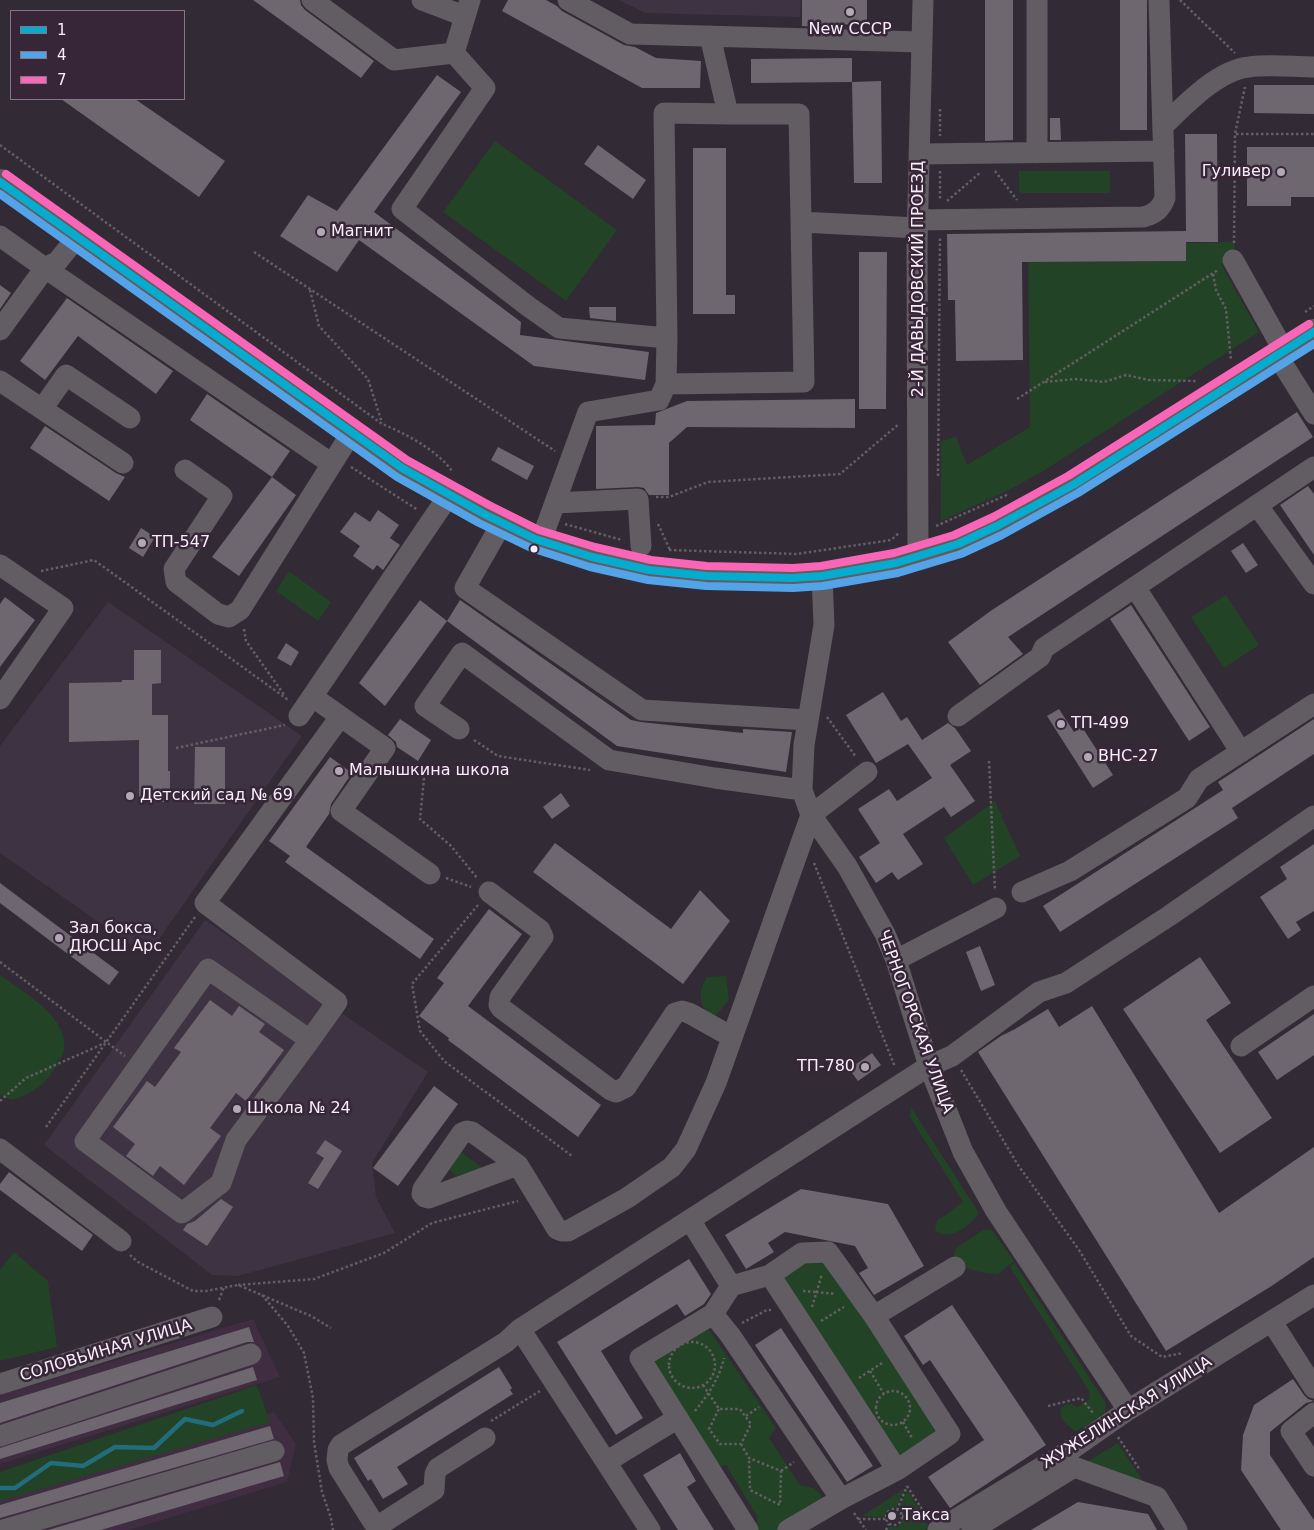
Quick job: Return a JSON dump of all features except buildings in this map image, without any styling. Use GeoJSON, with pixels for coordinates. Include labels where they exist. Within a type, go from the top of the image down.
{"type":"FeatureCollection","features":[{"type":"Feature","properties":{"kind":"main road"},"geometry":{"type":"LineString","coordinates":[[0,182],[402,468],[453,486],[502,523],[548,521],[592,557],[649,570],[706,576],[793,578],[822,576],[852,572],[918,557],[966,540],[1036,507],[1074,485],[1280,353],[1308,323]]}},
{"type":"Feature","properties":{"kind":"street"},"geometry":{"type":"LineString","coordinates":[[312,0],[394,60],[454,53]]}},
{"type":"Feature","properties":{"kind":"street"},"geometry":{"type":"LineString","coordinates":[[422,0],[467,8],[454,53]]}},
{"type":"Feature","properties":{"kind":"street"},"geometry":{"type":"LineString","coordinates":[[568,0],[630,34],[922,42]]}},
{"type":"Feature","properties":{"kind":"street","name":"2-Й ДАВЫДОВСКИЙ ПРОЕЗД"},"geometry":{"type":"LineString","coordinates":[[918,557],[918,224],[930,154],[922,42],[923,0]]}},
{"type":"Feature","properties":{"kind":"street"},"geometry":{"type":"LineString","coordinates":[[1037,0],[1037,153]]}},
{"type":"Feature","properties":{"kind":"street"},"geometry":{"type":"LineString","coordinates":[[801,222],[918,224],[940,219],[1143,217],[1152,215],[1158,210],[1165,198],[1159,0]]}},
{"type":"Feature","properties":{"kind":"street"},"geometry":{"type":"LineString","coordinates":[[710,36],[728,114]]}},
{"type":"Feature","properties":{"kind":"street"},"geometry":{"type":"LineString","coordinates":[[454,53],[485,88],[402,209],[559,328],[667,338]]}},
{"type":"Feature","properties":{"kind":"street"},"geometry":{"type":"LineString","coordinates":[[1164,125],[1212,83],[1232,72],[1249,66],[1314,67]]}},
{"type":"Feature","properties":{"kind":"street"},"geometry":{"type":"LineString","coordinates":[[548,521],[588,412],[659,400],[666,384],[664,113],[798,114],[804,382],[666,384]]}},
{"type":"Feature","properties":{"kind":"street"},"geometry":{"type":"LineString","coordinates":[[930,154],[986,159],[1037,153],[1164,151]]}},
{"type":"Feature","properties":{"kind":"street"},"geometry":{"type":"LineString","coordinates":[[0,236],[332,464]]}},
{"type":"Feature","properties":{"kind":"street"},"geometry":{"type":"LineString","coordinates":[[0,330],[45,268],[57,262],[78,236]]}},
{"type":"Feature","properties":{"kind":"street"},"geometry":{"type":"LineString","coordinates":[[1233,260],[1280,353],[1314,414]]}},
{"type":"Feature","properties":{"kind":"street"},"geometry":{"type":"LineString","coordinates":[[42,409],[66,375],[130,418]]}},
{"type":"Feature","properties":{"kind":"street"},"geometry":{"type":"LineString","coordinates":[[0,381],[123,463]]}},
{"type":"Feature","properties":{"kind":"street"},"geometry":{"type":"LineString","coordinates":[[185,470],[222,496],[174,569],[176,582],[218,614],[230,618],[240,610],[352,432]]}},
{"type":"Feature","properties":{"kind":"street"},"geometry":{"type":"LineString","coordinates":[[958,716],[1040,657],[1044,648],[1314,467]]}},
{"type":"Feature","properties":{"kind":"street"},"geometry":{"type":"LineString","coordinates":[[293,708],[313,697],[453,486]]}},
{"type":"Feature","properties":{"kind":"street"},"geometry":{"type":"LineString","coordinates":[[548,521],[638,499],[640,546]]}},
{"type":"Feature","properties":{"kind":"street"},"geometry":{"type":"LineString","coordinates":[[1258,504],[1314,584]]}},
{"type":"Feature","properties":{"kind":"street"},"geometry":{"type":"LineString","coordinates":[[502,523],[465,588],[642,710],[816,716]]}},
{"type":"Feature","properties":{"kind":"street"},"geometry":{"type":"LineString","coordinates":[[0,699],[63,608],[8,571]]}},
{"type":"Feature","properties":{"kind":"street","name":"ЧЕРНОГОРСКАЯ УЛИЦА"},"geometry":{"type":"LineString","coordinates":[[822,576],[824,625],[816,716],[804,745],[802,790],[811,815],[848,866],[885,934],[896,960],[929,1066],[963,1152],[996,1211],[1128,1410]]}},
{"type":"Feature","properties":{"kind":"street"},"geometry":{"type":"LineString","coordinates":[[1135,587],[1241,752]]}},
{"type":"Feature","properties":{"kind":"street"},"geometry":{"type":"LineString","coordinates":[[459,729],[425,706],[462,653],[609,760],[714,778],[802,790]]}},
{"type":"Feature","properties":{"kind":"street"},"geometry":{"type":"LineString","coordinates":[[313,697],[384,748],[341,811],[430,874]]}},
{"type":"Feature","properties":{"kind":"street"},"geometry":{"type":"LineString","coordinates":[[1022,892],[1070,871],[1187,798],[1199,779],[1314,704]]}},
{"type":"Feature","properties":{"kind":"street"},"geometry":{"type":"LineString","coordinates":[[310,1040],[208,969],[85,1141],[182,1212],[221,1183],[236,1140],[310,1040],[337,1002],[205,904],[340,717]]}},
{"type":"Feature","properties":{"kind":"street"},"geometry":{"type":"LineString","coordinates":[[518,1165],[557,1229],[562,1231],[568,1231],[627,1198],[672,1167],[686,1150],[697,1128],[732,1037],[811,815],[867,772]]}},
{"type":"Feature","properties":{"kind":"street"},"geometry":{"type":"LineString","coordinates":[[485,1438],[438,1468],[435,1474],[434,1490],[381,1524],[373,1522],[337,1464],[338,1450],[341,1445],[506,1342],[520,1329],[894,1088],[929,1066],[952,1056],[1039,992],[1066,983],[1169,916],[1314,816]]}},
{"type":"Feature","properties":{"kind":"street"},"geometry":{"type":"LineString","coordinates":[[489,892],[540,930],[543,937],[500,996],[499,1005],[611,1090],[616,1092],[626,1087],[675,1012],[689,1013],[732,1037]]}},
{"type":"Feature","properties":{"kind":"street"},"geometry":{"type":"LineString","coordinates":[[896,960],[996,908]]}},
{"type":"Feature","properties":{"kind":"street"},"geometry":{"type":"LineString","coordinates":[[1241,1046],[1314,996]]}},
{"type":"Feature","properties":{"kind":"street"},"geometry":{"type":"LineString","coordinates":[[0,1149],[121,1241]]}},
{"type":"Feature","properties":{"kind":"street"},"geometry":{"type":"LineString","coordinates":[[690,1220],[730,1286]]}},
{"type":"Feature","properties":{"kind":"street"},"geometry":{"type":"LineString","coordinates":[[730,1286],[774,1282],[802,1253],[828,1252],[874,1316],[950,1434],[902,1478],[841,1499],[788,1530]]}},
{"type":"Feature","properties":{"kind":"street"},"geometry":{"type":"LineString","coordinates":[[874,1316],[955,1267]]}},
{"type":"Feature","properties":{"kind":"street"},"geometry":{"type":"LineString","coordinates":[[774,1282],[902,1478]]}},
{"type":"Feature","properties":{"kind":"street"},"geometry":{"type":"LineString","coordinates":[[730,1286],[713,1314],[640,1358],[748,1530]]}},
{"type":"Feature","properties":{"kind":"street","name":"ЖУЖЕЛИНСКАЯ УЛИЦА"},"geometry":{"type":"LineString","coordinates":[[938,1530],[1075,1447],[1128,1410],[1314,1295]]}},
{"type":"Feature","properties":{"kind":"street"},"geometry":{"type":"LineString","coordinates":[[713,1314],[730,1335],[841,1499]]}},
{"type":"Feature","properties":{"kind":"street","name":"СОЛОВЬИНАЯ УЛИЦА"},"geometry":{"type":"LineString","coordinates":[[0,1384],[212,1318]]}},
{"type":"Feature","properties":{"kind":"street"},"geometry":{"type":"LineString","coordinates":[[1272,1322],[1314,1388]]}},
{"type":"Feature","properties":{"kind":"street"},"geometry":{"type":"LineString","coordinates":[[520,1329],[650,1530]]}},
{"type":"Feature","properties":{"kind":"street"},"geometry":{"type":"LineString","coordinates":[[0,1436],[251,1354]]}},
{"type":"Feature","properties":{"kind":"street"},"geometry":{"type":"LineString","coordinates":[[1314,1413],[1291,1431],[1314,1466]]}},
{"type":"Feature","properties":{"kind":"street"},"geometry":{"type":"LineString","coordinates":[[606,1462],[678,1418]]}},
{"type":"Feature","properties":{"kind":"street"},"geometry":{"type":"LineString","coordinates":[[4,1530],[274,1451]]}},
{"type":"Feature","properties":{"kind":"street"},"geometry":{"type":"LineString","coordinates":[[972,1530],[1074,1467],[1157,1496],[1178,1530]]}},
{"type":"Feature","properties":{"kind":"path"},"geometry":{"type":"LineString","coordinates":[[1017,399],[1233,260],[1235,134],[1249,66],[1180,0]]}},
{"type":"Feature","properties":{"kind":"path"},"geometry":{"type":"LineString","coordinates":[[940,106],[930,154],[940,207],[986,159],[1030,218]]}},
{"type":"Feature","properties":{"kind":"path"},"geometry":{"type":"LineString","coordinates":[[1235,134],[1314,134]]}},
{"type":"Feature","properties":{"kind":"path"},"geometry":{"type":"LineString","coordinates":[[0,145],[382,424],[400,431],[445,462],[453,486]]}},
{"type":"Feature","properties":{"kind":"path"},"geometry":{"type":"LineString","coordinates":[[938,479],[940,219]]}},
{"type":"Feature","properties":{"kind":"path"},"geometry":{"type":"LineString","coordinates":[[254,252],[570,461]]}},
{"type":"Feature","properties":{"kind":"path"},"geometry":{"type":"LineString","coordinates":[[1212,273],[1216,290],[1226,309],[1231,361],[1238,357]]}},
{"type":"Feature","properties":{"kind":"path"},"geometry":{"type":"LineString","coordinates":[[310,289],[319,326],[368,379],[382,424]]}},
{"type":"Feature","properties":{"kind":"path"},"geometry":{"type":"LineString","coordinates":[[1308,323],[1314,306]]}},
{"type":"Feature","properties":{"kind":"path"},"geometry":{"type":"LineString","coordinates":[[1044,382],[1075,379],[1104,382],[1126,375],[1149,380],[1199,381],[1191,386]]}},
{"type":"Feature","properties":{"kind":"path"},"geometry":{"type":"LineString","coordinates":[[654,497],[669,497],[708,482],[840,474],[902,422]]}},
{"type":"Feature","properties":{"kind":"path"},"geometry":{"type":"LineString","coordinates":[[936,517],[936,526],[1015,491]]}},
{"type":"Feature","properties":{"kind":"path"},"geometry":{"type":"LineString","coordinates":[[548,521],[654,549],[797,554],[891,540],[899,534]]}},
{"type":"Feature","properties":{"kind":"path"},"geometry":{"type":"LineString","coordinates":[[8,571],[94,560],[293,708]]}},
{"type":"Feature","properties":{"kind":"path"},"geometry":{"type":"LineString","coordinates":[[240,610],[246,641],[293,708]]}},
{"type":"Feature","properties":{"kind":"path"},"geometry":{"type":"LineString","coordinates":[[176,748],[286,725],[293,708],[313,697]]}},
{"type":"Feature","properties":{"kind":"path"},"geometry":{"type":"LineString","coordinates":[[816,716],[867,772]]}},
{"type":"Feature","properties":{"kind":"path"},"geometry":{"type":"LineString","coordinates":[[459,729],[498,756],[590,770],[609,760]]}},
{"type":"Feature","properties":{"kind":"path"},"geometry":{"type":"LineString","coordinates":[[989,761],[996,908]]}},
{"type":"Feature","properties":{"kind":"path"},"geometry":{"type":"LineString","coordinates":[[424,778],[420,819],[451,846],[489,892]]}},
{"type":"Feature","properties":{"kind":"path"},"geometry":{"type":"LineString","coordinates":[[803,836],[896,1071],[894,1088]]}},
{"type":"Feature","properties":{"kind":"path"},"geometry":{"type":"LineString","coordinates":[[430,874],[489,892]]}},
{"type":"Feature","properties":{"kind":"path"},"geometry":{"type":"LineString","coordinates":[[489,892],[412,984],[420,1031],[444,1061],[572,1156]]}},
{"type":"Feature","properties":{"kind":"path"},"geometry":{"type":"LineString","coordinates":[[46,1127],[205,904]]}},
{"type":"Feature","properties":{"kind":"path"},"geometry":{"type":"LineString","coordinates":[[0,962],[139,1066]]}},
{"type":"Feature","properties":{"kind":"path"},"geometry":{"type":"LineString","coordinates":[[0,1101],[26,1078],[106,1042]]}},
{"type":"Feature","properties":{"kind":"path"},"geometry":{"type":"LineString","coordinates":[[952,1056],[1018,1165],[1079,1250],[1131,1336],[1162,1357],[1190,1352]]}},
{"type":"Feature","properties":{"kind":"path"},"geometry":{"type":"LineString","coordinates":[[138,1262],[193,1291],[206,1291],[238,1285],[314,1279],[384,1253],[432,1223],[515,1201],[540,1201]]}},
{"type":"Feature","properties":{"kind":"path"},"geometry":{"type":"LineString","coordinates":[[806,1331],[828,1252]]}},
{"type":"Feature","properties":{"kind":"path"},"geometry":{"type":"LineString","coordinates":[[774,1282],[816,1292],[860,1296]]}},
{"type":"Feature","properties":{"kind":"path"},"geometry":{"type":"LineString","coordinates":[[238,1285],[311,1316],[331,1328]]}},
{"type":"Feature","properties":{"kind":"path"},"geometry":{"type":"LineString","coordinates":[[262,1296],[288,1326],[304,1353],[313,1398],[314,1442],[322,1492],[333,1530]]}},
{"type":"Feature","properties":{"kind":"path"},"geometry":{"type":"LineString","coordinates":[[806,1331],[860,1296]]}},
{"type":"Feature","properties":{"kind":"path"},"geometry":{"type":"LineString","coordinates":[[678,1418],[694,1413],[710,1393],[721,1370],[730,1335],[744,1321],[767,1310],[792,1310]]}},
{"type":"Feature","properties":{"kind":"path"},"geometry":{"type":"LineString","coordinates":[[698,1343],[711,1352],[714,1359],[713,1374],[703,1385],[696,1388],[682,1385],[671,1375],[669,1368],[670,1360],[677,1348],[683,1344],[698,1343]]}},
{"type":"Feature","properties":{"kind":"path"},"geometry":{"type":"LineString","coordinates":[[843,1388],[898,1353]]}},
{"type":"Feature","properties":{"kind":"path"},"geometry":{"type":"LineString","coordinates":[[870,1371],[884,1394]]}},
{"type":"Feature","properties":{"kind":"path"},"geometry":{"type":"LineString","coordinates":[[485,1438],[488,1423],[554,1382]]}},
{"type":"Feature","properties":{"kind":"path"},"geometry":{"type":"LineString","coordinates":[[703,1385],[719,1409]]}},
{"type":"Feature","properties":{"kind":"path"},"geometry":{"type":"LineString","coordinates":[[895,1392],[905,1397],[910,1407],[909,1413],[903,1422],[892,1425],[879,1418],[876,1407],[884,1394],[895,1392]]}},
{"type":"Feature","properties":{"kind":"path"},"geometry":{"type":"LineString","coordinates":[[1048,1406],[1081,1398]]}},
{"type":"Feature","properties":{"kind":"path"},"geometry":{"type":"LineString","coordinates":[[719,1409],[740,1409],[751,1424],[742,1444]]}},
{"type":"Feature","properties":{"kind":"path"},"geometry":{"type":"LineString","coordinates":[[719,1409],[709,1429],[720,1444],[742,1444]]}},
{"type":"Feature","properties":{"kind":"path"},"geometry":{"type":"LineString","coordinates":[[1109,1424],[1157,1496]]}},
{"type":"Feature","properties":{"kind":"path"},"geometry":{"type":"LineString","coordinates":[[742,1444],[749,1458],[750,1490],[780,1505],[781,1471],[749,1458]]}},
{"type":"Feature","properties":{"kind":"path"},"geometry":{"type":"LineString","coordinates":[[902,1478],[927,1518],[902,1516],[897,1510],[902,1478]]}},
{"type":"Feature","properties":{"kind":"path"},"geometry":{"type":"LineString","coordinates":[[889,1524],[886,1515],[889,1511],[897,1510]]}},
{"type":"Feature","properties":{"kind":"path"},"geometry":{"type":"LineString","coordinates":[[889,1524],[899,1523],[902,1516]]}},
{"type":"Feature","properties":{"kind":"path"},"geometry":{"type":"LineString","coordinates":[[858,1519],[886,1519]]}},
{"type":"Feature","properties":{"kind":"path"},"geometry":{"type":"LineString","coordinates":[[886,1530],[889,1524]]}},
{"type":"Feature","properties":{"kind":"shaded area"},"geometry":{"type":"Polygon","coordinates":[[[619,0],[801,0],[800,17],[645,13],[619,0]]]}},
{"type":"Feature","properties":{"kind":"shaded area","name":"Детский сад № 69"},"geometry":{"type":"Polygon","coordinates":[[[108,602],[302,736],[147,956],[0,853],[0,746],[108,602]]]}},
{"type":"Feature","properties":{"kind":"shaded area","name":"Школа № 24"},"geometry":{"type":"Polygon","coordinates":[[[205,920],[428,1072],[372,1163],[376,1197],[395,1233],[238,1276],[212,1275],[44,1145],[205,920]]]}},
{"type":"Feature","properties":{"kind":"shaded area"},"geometry":{"type":"Polygon","coordinates":[[[253,1319],[280,1377],[0,1464],[0,1395],[253,1319]]]}},
{"type":"Feature","properties":{"kind":"shaded area"},"geometry":{"type":"Polygon","coordinates":[[[274,1412],[296,1444],[287,1482],[129,1530],[0,1530],[0,1496],[274,1412]]]}},
{"type":"Feature","properties":{"kind":"green space"},"geometry":{"type":"Polygon","coordinates":[[[495,141],[617,230],[566,301],[443,212],[495,141]]]}},
{"type":"Feature","properties":{"kind":"green space"},"geometry":{"type":"Polygon","coordinates":[[[1019,171],[1110,171],[1110,193],[1019,193],[1019,171]]]}},
{"type":"Feature","properties":{"kind":"green space"},"geometry":{"type":"Polygon","coordinates":[[[1235,242],[1234,256],[1221,264],[1259,332],[1045,470],[1009,490],[941,521],[941,441],[956,437],[967,465],[1030,427],[1028,262],[1186,261],[1186,243],[1235,242]]]}},
{"type":"Feature","properties":{"kind":"green space"},"geometry":{"type":"Polygon","coordinates":[[[289,571],[331,602],[318,621],[276,591],[289,571]]]}},
{"type":"Feature","properties":{"kind":"green space"},"geometry":{"type":"Polygon","coordinates":[[[1226,595],[1259,645],[1224,668],[1191,617],[1226,595]]]}},
{"type":"Feature","properties":{"kind":"green space"},"geometry":{"type":"Polygon","coordinates":[[[995,801],[1020,856],[973,885],[944,838],[995,801]]]}},
{"type":"Feature","properties":{"kind":"green space"},"geometry":{"type":"Polygon","coordinates":[[[0,975],[32,998],[52,1016],[60,1027],[64,1039],[64,1051],[44,1083],[33,1091],[13,1100],[0,1095],[0,975]]]}},
{"type":"Feature","properties":{"kind":"green space"},"geometry":{"type":"Polygon","coordinates":[[[726,976],[729,1000],[712,1020],[702,1004],[701,989],[707,977],[726,976]]]}},
{"type":"Feature","properties":{"kind":"green space"},"geometry":{"type":"Polygon","coordinates":[[[911,1107],[979,1213],[971,1223],[959,1231],[946,1235],[935,1230],[937,1221],[963,1202],[910,1117],[911,1107]]]}},
{"type":"Feature","properties":{"kind":"green space"},"geometry":{"type":"Polygon","coordinates":[[[461,1152],[483,1168],[456,1176],[448,1169],[461,1152]]]}},
{"type":"Feature","properties":{"kind":"green space"},"geometry":{"type":"Polygon","coordinates":[[[983,1230],[992,1230],[1014,1261],[998,1274],[979,1272],[967,1268],[954,1255],[956,1248],[983,1230]]]}},
{"type":"Feature","properties":{"kind":"green space"},"geometry":{"type":"Polygon","coordinates":[[[14,1252],[48,1281],[57,1347],[0,1361],[0,1270],[14,1252]]]}},
{"type":"Feature","properties":{"kind":"green space"},"geometry":{"type":"Polygon","coordinates":[[[806,1258],[820,1259],[851,1301],[935,1426],[934,1436],[906,1454],[894,1454],[783,1282],[785,1273],[806,1258]]]}},
{"type":"Feature","properties":{"kind":"green space"},"geometry":{"type":"Polygon","coordinates":[[[1014,1262],[1106,1403],[1105,1414],[1076,1431],[1063,1420],[1060,1412],[1065,1405],[1072,1404],[1077,1407],[1090,1399],[1089,1391],[1011,1269],[1014,1262]]]}},
{"type":"Feature","properties":{"kind":"green space"},"geometry":{"type":"Polygon","coordinates":[[[708,1328],[776,1428],[769,1438],[800,1485],[814,1488],[821,1495],[821,1508],[784,1530],[753,1530],[758,1518],[726,1465],[714,1469],[650,1358],[708,1328]]]}},
{"type":"Feature","properties":{"kind":"green space"},"geometry":{"type":"Polygon","coordinates":[[[257,1385],[270,1422],[0,1501],[0,1472],[257,1385]]]}},
{"type":"Feature","properties":{"kind":"green space"},"geometry":{"type":"Polygon","coordinates":[[[1118,1443],[1148,1489],[1082,1465],[1118,1443]]]}},
{"type":"Feature","properties":{"kind":"green space"},"geometry":{"type":"Polygon","coordinates":[[[904,1489],[896,1508],[888,1509],[884,1517],[862,1516],[904,1489]]]}},
{"type":"Feature","properties":{"kind":"green space"},"geometry":{"type":"Polygon","coordinates":[[[907,1490],[923,1515],[902,1514],[899,1508],[907,1490]]]}},
{"type":"Feature","properties":{"kind":"green space"},"geometry":{"type":"Polygon","coordinates":[[[903,1518],[923,1518],[929,1527],[925,1530],[888,1530],[890,1527],[898,1527],[903,1518]]]}},
{"type":"Feature","properties":{"kind":"waterway"},"geometry":{"type":"LineString","coordinates":[[0,1488],[15,1488],[51,1463],[83,1466],[115,1447],[154,1448],[185,1419],[213,1425],[242,1411]]}},
{"type":"Feature","properties":{"kind":"transit line","name":"7"},"geometry":{"type":"LineString","coordinates":[[6,174],[407,460],[539,530],[595,547],[651,560],[707,566],[793,568],[821,566],[894,553],[954,535],[993,517],[1068,476],[1309,324]]}},
{"type":"Feature","properties":{"kind":"transit line","name":"1"},"geometry":{"type":"LineString","coordinates":[[0,182],[402,468],[484,514],[535,539],[592,557],[649,570],[706,576],[793,578],[822,576],[896,563],[958,544],[997,526],[1073,485],[1314,332]]}},
{"type":"Feature","properties":{"kind":"transit line","name":"4"},"geometry":{"type":"LineString","coordinates":[[0,194],[397,477],[479,523],[531,548],[590,567],[648,580],[706,586],[793,588],[823,586],[898,573],[961,554],[1002,535],[1078,493],[1314,344]]}},
{"type":"Feature","properties":{"kind":"place","name":"New СССР"},"geometry":{"type":"Point","coordinates":[850,12]}},
{"type":"Feature","properties":{"kind":"place","name":"Гуливер"},"geometry":{"type":"Point","coordinates":[1281,172]}},
{"type":"Feature","properties":{"kind":"place","name":"Магнит"},"geometry":{"type":"Point","coordinates":[321,232]}},
{"type":"Feature","properties":{"kind":"place","name":"ТП-547"},"geometry":{"type":"Point","coordinates":[142,543]}},
{"type":"Feature","properties":{"kind":"place","name":"ТП-499"},"geometry":{"type":"Point","coordinates":[1061,724]}},
{"type":"Feature","properties":{"kind":"place","name":"ВНС-27"},"geometry":{"type":"Point","coordinates":[1088,757]}},
{"type":"Feature","properties":{"kind":"place","name":"Малышкина школа"},"geometry":{"type":"Point","coordinates":[339,771]}},
{"type":"Feature","properties":{"kind":"place","name":"Детский сад № 69"},"geometry":{"type":"Point","coordinates":[130,796]}},
{"type":"Feature","properties":{"kind":"place","name":"Зал бокса, ДЮСШ Арс"},"geometry":{"type":"Point","coordinates":[59,938]}},
{"type":"Feature","properties":{"kind":"place","name":"ТП-780"},"geometry":{"type":"Point","coordinates":[865,1067]}},
{"type":"Feature","properties":{"kind":"place","name":"Школа № 24"},"geometry":{"type":"Point","coordinates":[237,1109]}},
{"type":"Feature","properties":{"kind":"place","name":"Такса"},"geometry":{"type":"Point","coordinates":[892,1516]}}]}
